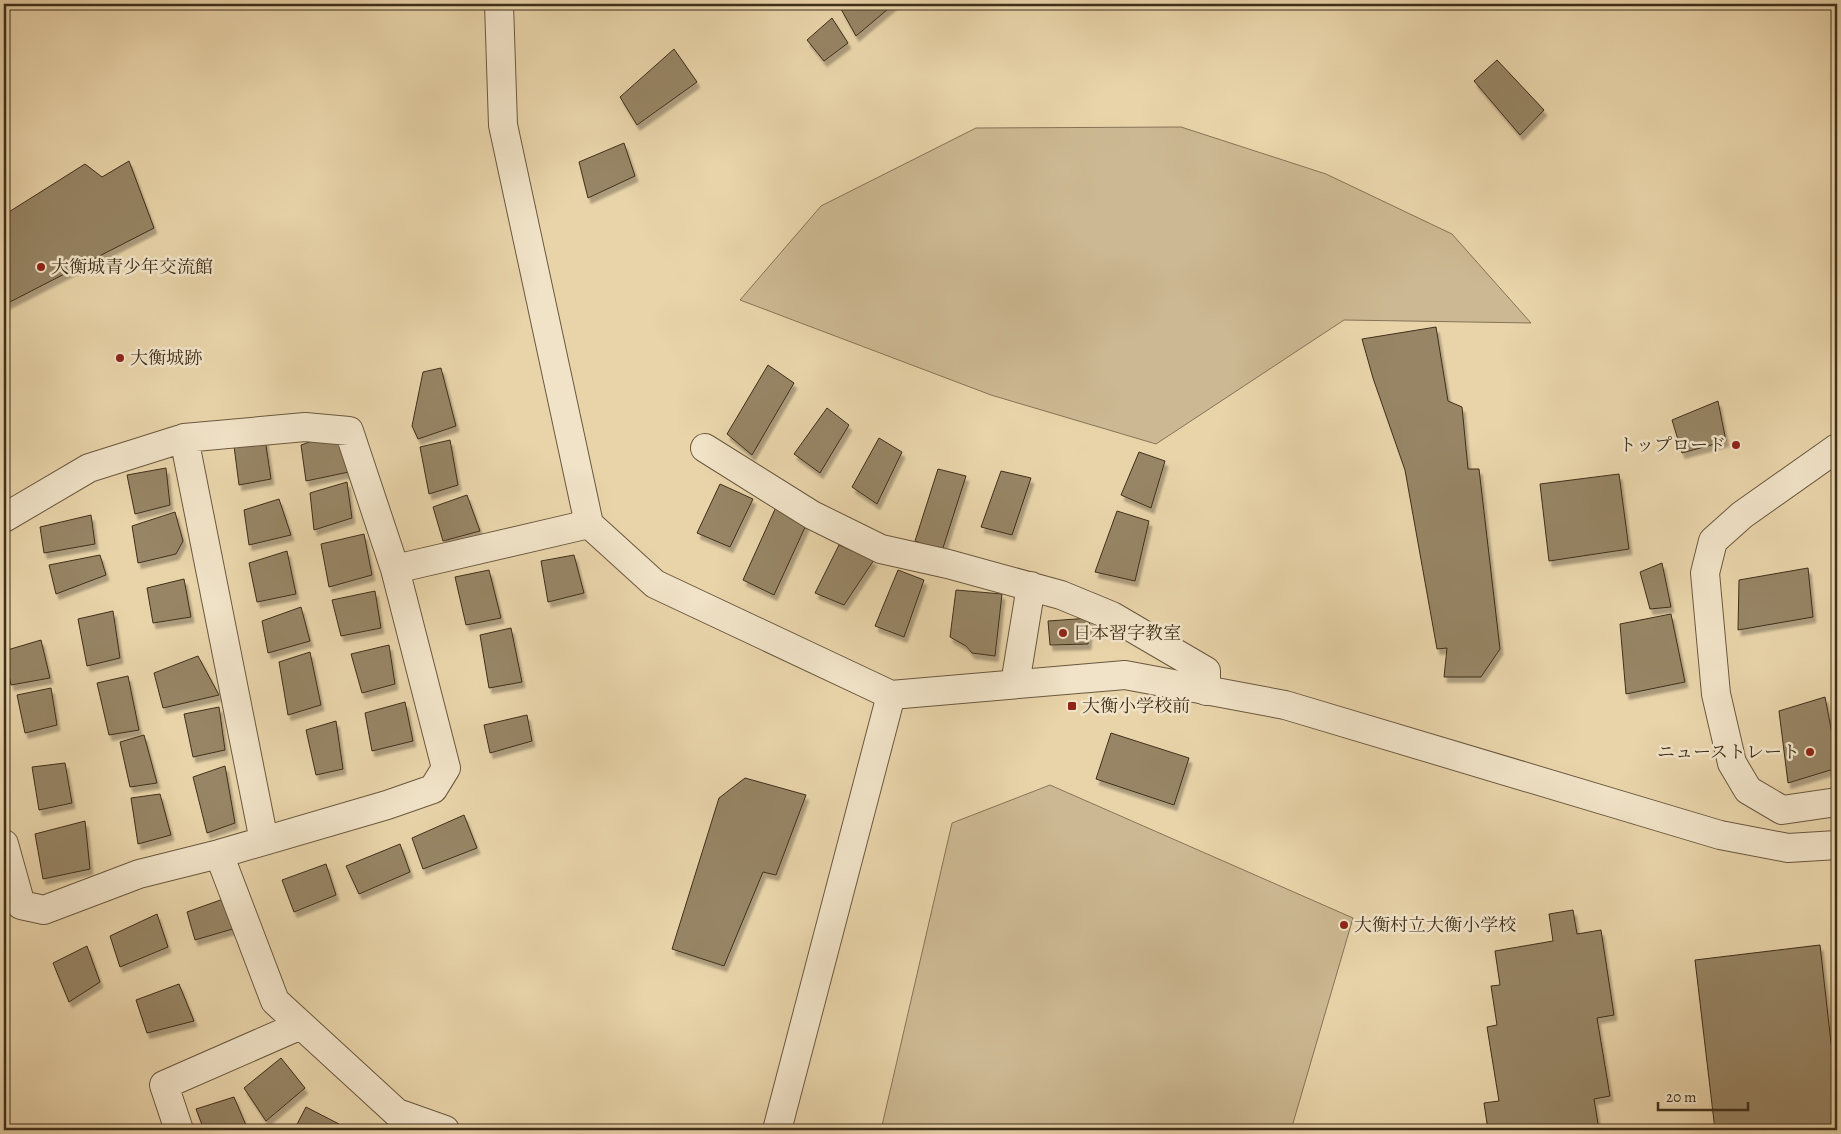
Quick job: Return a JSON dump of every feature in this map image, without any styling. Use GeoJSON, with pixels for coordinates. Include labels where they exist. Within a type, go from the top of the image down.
{"type":"FeatureCollection","features":[{"type":"Feature","properties":{"kind":"street"},"geometry":{"type":"LineString","coordinates":[[499,4],[502,125],[589,524],[655,584],[891,694],[1125,676],[1284,705],[1720,835],[1788,848],[1837,845]]}},
{"type":"Feature","properties":{"kind":"street"},"geometry":{"type":"LineString","coordinates":[[4,518],[89,468],[184,438],[305,428],[349,431],[395,569],[446,768],[433,788],[388,805],[219,854],[139,874],[44,910],[21,905],[4,844]]}},
{"type":"Feature","properties":{"kind":"street"},"geometry":{"type":"LineString","coordinates":[[184,438],[264,841]]}},
{"type":"Feature","properties":{"kind":"street"},"geometry":{"type":"LineString","coordinates":[[705,448],[812,515],[880,549],[948,564],[1031,586],[1061,595],[1112,616],[1206,671],[1206,690]]}},
{"type":"Feature","properties":{"kind":"street"},"geometry":{"type":"LineString","coordinates":[[1837,448],[1742,515],[1714,541],[1705,573],[1716,694],[1732,763],[1748,790],[1782,810],[1837,802]]}},
{"type":"Feature","properties":{"kind":"street"},"geometry":{"type":"LineString","coordinates":[[395,569],[589,524]]}},
{"type":"Feature","properties":{"kind":"street"},"geometry":{"type":"LineString","coordinates":[[1015,684],[1031,586]]}},
{"type":"Feature","properties":{"kind":"street"},"geometry":{"type":"LineString","coordinates":[[777,1130],[891,694]]}},
{"type":"Feature","properties":{"kind":"street"},"geometry":{"type":"LineString","coordinates":[[219,854],[275,1001],[397,1113],[445,1130]]}},
{"type":"Feature","properties":{"kind":"street"},"geometry":{"type":"LineString","coordinates":[[179,1130],[164,1085],[300,1024]]}},
{"type":"Feature","properties":{"kind":"shaded area"},"geometry":{"type":"Polygon","coordinates":[[[1181,127],[1326,174],[1452,234],[1531,323],[1344,320],[1156,444],[991,395],[740,300],[821,206],[976,128],[1181,127]]]}},
{"type":"Feature","properties":{"kind":"shaded area"},"geometry":{"type":"Polygon","coordinates":[[[1050,785],[1353,918],[1291,1130],[881,1130],[952,823],[1050,785]]]}},
{"type":"Feature","properties":{"kind":"building"},"geometry":{"type":"Polygon","coordinates":[[[845,4],[894,4],[856,36],[841,9],[845,4]]]}},
{"type":"Feature","properties":{"kind":"building"},"geometry":{"type":"Polygon","coordinates":[[[832,18],[848,43],[824,61],[807,40],[832,18]]]}},
{"type":"Feature","properties":{"kind":"building"},"geometry":{"type":"Polygon","coordinates":[[[674,49],[697,82],[637,125],[620,97],[674,49]]]}},
{"type":"Feature","properties":{"kind":"building"},"geometry":{"type":"Polygon","coordinates":[[[1497,60],[1544,110],[1520,135],[1474,81],[1497,60]]]}},
{"type":"Feature","properties":{"kind":"building"},"geometry":{"type":"Polygon","coordinates":[[[624,143],[635,176],[588,198],[579,162],[624,143]]]}},
{"type":"Feature","properties":{"kind":"building","name":"大衡城青少年交流館"},"geometry":{"type":"Polygon","coordinates":[[[129,161],[154,228],[4,305],[4,215],[85,164],[102,177],[129,161]]]}},
{"type":"Feature","properties":{"kind":"building"},"geometry":{"type":"Polygon","coordinates":[[[1436,327],[1448,401],[1462,407],[1468,469],[1479,469],[1500,649],[1481,677],[1444,677],[1447,648],[1437,649],[1405,470],[1373,378],[1362,339],[1436,327]]]}},
{"type":"Feature","properties":{"kind":"building"},"geometry":{"type":"Polygon","coordinates":[[[768,365],[794,383],[752,455],[727,434],[768,365]]]}},
{"type":"Feature","properties":{"kind":"building"},"geometry":{"type":"Polygon","coordinates":[[[441,368],[456,426],[418,439],[412,426],[423,372],[441,368]]]}},
{"type":"Feature","properties":{"kind":"building"},"geometry":{"type":"Polygon","coordinates":[[[1718,401],[1726,441],[1682,453],[1672,420],[1718,401]]]}},
{"type":"Feature","properties":{"kind":"building"},"geometry":{"type":"Polygon","coordinates":[[[827,408],[849,425],[820,473],[794,454],[827,408]]]}},
{"type":"Feature","properties":{"kind":"building"},"geometry":{"type":"Polygon","coordinates":[[[321,438],[342,440],[349,472],[306,481],[301,445],[321,438]]]}},
{"type":"Feature","properties":{"kind":"building"},"geometry":{"type":"Polygon","coordinates":[[[879,438],[902,452],[877,504],[852,487],[879,438]]]}},
{"type":"Feature","properties":{"kind":"building"},"geometry":{"type":"Polygon","coordinates":[[[265,439],[271,479],[239,485],[234,446],[265,439]]]}},
{"type":"Feature","properties":{"kind":"building"},"geometry":{"type":"Polygon","coordinates":[[[450,440],[458,485],[429,494],[420,447],[450,440]]]}},
{"type":"Feature","properties":{"kind":"building"},"geometry":{"type":"Polygon","coordinates":[[[1139,452],[1165,461],[1151,508],[1121,495],[1139,452]]]}},
{"type":"Feature","properties":{"kind":"building"},"geometry":{"type":"Polygon","coordinates":[[[166,468],[170,505],[135,514],[127,475],[166,468]]]}},
{"type":"Feature","properties":{"kind":"building"},"geometry":{"type":"Polygon","coordinates":[[[938,469],[966,476],[942,551],[915,541],[938,469]]]}},
{"type":"Feature","properties":{"kind":"building"},"geometry":{"type":"Polygon","coordinates":[[[1001,471],[1031,478],[1012,535],[981,527],[1001,471]]]}},
{"type":"Feature","properties":{"kind":"building"},"geometry":{"type":"Polygon","coordinates":[[[1619,474],[1629,549],[1549,561],[1540,484],[1619,474]]]}},
{"type":"Feature","properties":{"kind":"building"},"geometry":{"type":"Polygon","coordinates":[[[347,482],[352,518],[314,530],[310,493],[347,482]]]}},
{"type":"Feature","properties":{"kind":"building"},"geometry":{"type":"Polygon","coordinates":[[[720,484],[753,499],[730,547],[697,533],[720,484]]]}},
{"type":"Feature","properties":{"kind":"building"},"geometry":{"type":"Polygon","coordinates":[[[467,495],[480,531],[443,541],[433,507],[467,495]]]}},
{"type":"Feature","properties":{"kind":"building"},"geometry":{"type":"Polygon","coordinates":[[[279,499],[291,535],[249,545],[244,510],[279,499]]]}},
{"type":"Feature","properties":{"kind":"building"},"geometry":{"type":"Polygon","coordinates":[[[776,507],[807,523],[774,595],[743,580],[776,507]]]}},
{"type":"Feature","properties":{"kind":"building"},"geometry":{"type":"Polygon","coordinates":[[[1117,511],[1149,521],[1135,581],[1095,572],[1117,511]]]}},
{"type":"Feature","properties":{"kind":"building"},"geometry":{"type":"Polygon","coordinates":[[[175,512],[183,541],[176,554],[138,563],[132,526],[175,512]]]}},
{"type":"Feature","properties":{"kind":"building"},"geometry":{"type":"Polygon","coordinates":[[[91,515],[95,544],[44,553],[40,527],[91,515]]]}},
{"type":"Feature","properties":{"kind":"building"},"geometry":{"type":"Polygon","coordinates":[[[364,534],[372,575],[329,587],[321,544],[364,534]]]}},
{"type":"Feature","properties":{"kind":"building"},"geometry":{"type":"Polygon","coordinates":[[[839,545],[874,560],[844,605],[815,593],[839,545]]]}},
{"type":"Feature","properties":{"kind":"building"},"geometry":{"type":"Polygon","coordinates":[[[287,551],[296,594],[257,602],[249,563],[287,551]]]}},
{"type":"Feature","properties":{"kind":"building"},"geometry":{"type":"Polygon","coordinates":[[[100,555],[106,575],[56,594],[49,565],[100,555]]]}},
{"type":"Feature","properties":{"kind":"building"},"geometry":{"type":"Polygon","coordinates":[[[574,555],[584,593],[548,602],[541,561],[574,555]]]}},
{"type":"Feature","properties":{"kind":"building"},"geometry":{"type":"Polygon","coordinates":[[[1662,563],[1671,607],[1650,609],[1640,572],[1662,563]]]}},
{"type":"Feature","properties":{"kind":"building"},"geometry":{"type":"Polygon","coordinates":[[[1808,568],[1813,617],[1738,630],[1739,580],[1808,568]]]}},
{"type":"Feature","properties":{"kind":"building"},"geometry":{"type":"Polygon","coordinates":[[[489,570],[501,618],[466,625],[455,577],[489,570]]]}},
{"type":"Feature","properties":{"kind":"building"},"geometry":{"type":"Polygon","coordinates":[[[898,570],[924,580],[904,637],[875,626],[898,570]]]}},
{"type":"Feature","properties":{"kind":"building"},"geometry":{"type":"Polygon","coordinates":[[[184,579],[191,617],[153,623],[147,588],[184,579]]]}},
{"type":"Feature","properties":{"kind":"building"},"geometry":{"type":"Polygon","coordinates":[[[956,590],[1002,594],[995,656],[972,653],[966,646],[950,637],[956,590]]]}},
{"type":"Feature","properties":{"kind":"building"},"geometry":{"type":"Polygon","coordinates":[[[375,591],[381,628],[341,636],[332,600],[375,591]]]}},
{"type":"Feature","properties":{"kind":"building"},"geometry":{"type":"Polygon","coordinates":[[[301,607],[310,641],[268,653],[262,621],[301,607]]]}},
{"type":"Feature","properties":{"kind":"building"},"geometry":{"type":"Polygon","coordinates":[[[113,611],[120,658],[87,666],[78,619],[113,611]]]}},
{"type":"Feature","properties":{"kind":"building"},"geometry":{"type":"Polygon","coordinates":[[[1671,614],[1685,682],[1626,694],[1620,624],[1671,614]]]}},
{"type":"Feature","properties":{"kind":"building"},"geometry":{"type":"Polygon","coordinates":[[[1090,618],[1088,644],[1050,645],[1048,621],[1090,618]]]}},
{"type":"Feature","properties":{"kind":"building"},"geometry":{"type":"Polygon","coordinates":[[[511,628],[522,682],[489,688],[480,635],[511,628]]]}},
{"type":"Feature","properties":{"kind":"building"},"geometry":{"type":"Polygon","coordinates":[[[41,640],[50,678],[11,685],[4,651],[41,640]]]}},
{"type":"Feature","properties":{"kind":"building"},"geometry":{"type":"Polygon","coordinates":[[[389,645],[395,684],[362,693],[351,654],[389,645]]]}},
{"type":"Feature","properties":{"kind":"building"},"geometry":{"type":"Polygon","coordinates":[[[310,652],[321,705],[288,715],[279,662],[310,652]]]}},
{"type":"Feature","properties":{"kind":"building"},"geometry":{"type":"Polygon","coordinates":[[[198,656],[219,695],[163,708],[154,673],[198,656]]]}},
{"type":"Feature","properties":{"kind":"building"},"geometry":{"type":"Polygon","coordinates":[[[128,676],[139,730],[109,735],[97,683],[128,676]]]}},
{"type":"Feature","properties":{"kind":"building"},"geometry":{"type":"Polygon","coordinates":[[[51,688],[57,725],[25,733],[17,695],[51,688]]]}},
{"type":"Feature","properties":{"kind":"building"},"geometry":{"type":"Polygon","coordinates":[[[1825,697],[1837,768],[1788,783],[1779,711],[1825,697]]]}},
{"type":"Feature","properties":{"kind":"building"},"geometry":{"type":"Polygon","coordinates":[[[405,702],[413,741],[372,751],[365,713],[405,702]]]}},
{"type":"Feature","properties":{"kind":"building"},"geometry":{"type":"Polygon","coordinates":[[[219,707],[225,750],[193,757],[184,714],[219,707]]]}},
{"type":"Feature","properties":{"kind":"building"},"geometry":{"type":"Polygon","coordinates":[[[527,715],[532,741],[490,753],[484,725],[527,715]]]}},
{"type":"Feature","properties":{"kind":"building"},"geometry":{"type":"Polygon","coordinates":[[[336,721],[343,769],[316,775],[306,730],[336,721]]]}},
{"type":"Feature","properties":{"kind":"building"},"geometry":{"type":"Polygon","coordinates":[[[1111,733],[1189,758],[1174,805],[1096,779],[1111,733]]]}},
{"type":"Feature","properties":{"kind":"building"},"geometry":{"type":"Polygon","coordinates":[[[144,735],[157,783],[130,787],[120,742],[144,735]]]}},
{"type":"Feature","properties":{"kind":"building"},"geometry":{"type":"Polygon","coordinates":[[[65,763],[72,803],[39,810],[32,767],[65,763]]]}},
{"type":"Feature","properties":{"kind":"building"},"geometry":{"type":"Polygon","coordinates":[[[225,766],[235,823],[207,833],[193,777],[225,766]]]}},
{"type":"Feature","properties":{"kind":"building"},"geometry":{"type":"Polygon","coordinates":[[[745,778],[806,795],[776,875],[763,872],[724,966],[672,949],[719,798],[745,778]]]}},
{"type":"Feature","properties":{"kind":"building"},"geometry":{"type":"Polygon","coordinates":[[[160,794],[171,835],[138,844],[131,798],[160,794]]]}},
{"type":"Feature","properties":{"kind":"building"},"geometry":{"type":"Polygon","coordinates":[[[464,815],[477,848],[423,869],[412,838],[464,815]]]}},
{"type":"Feature","properties":{"kind":"building"},"geometry":{"type":"Polygon","coordinates":[[[85,821],[90,869],[43,879],[35,834],[85,821]]]}},
{"type":"Feature","properties":{"kind":"building"},"geometry":{"type":"Polygon","coordinates":[[[400,844],[410,872],[359,894],[346,866],[400,844]]]}},
{"type":"Feature","properties":{"kind":"building"},"geometry":{"type":"Polygon","coordinates":[[[326,864],[336,895],[294,912],[282,880],[326,864]]]}},
{"type":"Feature","properties":{"kind":"building"},"geometry":{"type":"Polygon","coordinates":[[[226,898],[236,928],[195,940],[187,912],[226,898]]]}},
{"type":"Feature","properties":{"kind":"building"},"geometry":{"type":"Polygon","coordinates":[[[1573,910],[1577,934],[1601,930],[1614,1015],[1597,1018],[1610,1096],[1594,1099],[1599,1130],[1488,1130],[1484,1103],[1499,1101],[1487,1027],[1497,1025],[1491,986],[1500,985],[1495,951],[1553,941],[1549,914],[1573,910]]]}},
{"type":"Feature","properties":{"kind":"building"},"geometry":{"type":"Polygon","coordinates":[[[157,914],[168,947],[120,967],[110,936],[157,914]]]}},
{"type":"Feature","properties":{"kind":"building"},"geometry":{"type":"Polygon","coordinates":[[[1820,945],[1837,1096],[1837,1130],[1715,1130],[1695,960],[1820,945]]]}},
{"type":"Feature","properties":{"kind":"building"},"geometry":{"type":"Polygon","coordinates":[[[87,946],[100,982],[69,1002],[53,963],[87,946]]]}},
{"type":"Feature","properties":{"kind":"building"},"geometry":{"type":"Polygon","coordinates":[[[179,984],[194,1021],[147,1033],[136,1000],[179,984]]]}},
{"type":"Feature","properties":{"kind":"building"},"geometry":{"type":"Polygon","coordinates":[[[281,1058],[305,1088],[266,1121],[244,1088],[281,1058]]]}},
{"type":"Feature","properties":{"kind":"building"},"geometry":{"type":"Polygon","coordinates":[[[234,1097],[248,1130],[204,1130],[196,1109],[234,1097]]]}},
{"type":"Feature","properties":{"kind":"building"},"geometry":{"type":"Polygon","coordinates":[[[306,1107],[339,1124],[336,1130],[294,1130],[306,1107]]]}},
{"type":"Feature","properties":{"kind":"place","name":"大衡城青少年交流館"},"geometry":{"type":"Point","coordinates":[41,267]}},
{"type":"Feature","properties":{"kind":"place","name":"大衡城跡"},"geometry":{"type":"Point","coordinates":[120,358]}},
{"type":"Feature","properties":{"kind":"place","name":"トップロード"},"geometry":{"type":"Point","coordinates":[1736,445]}},
{"type":"Feature","properties":{"kind":"place","name":"日本習字教室"},"geometry":{"type":"Point","coordinates":[1063,633]}},
{"type":"Feature","properties":{"kind":"place","name":"大衡小学校前"},"geometry":{"type":"Point","coordinates":[1072,706]}},
{"type":"Feature","properties":{"kind":"place","name":"ニューストレート"},"geometry":{"type":"Point","coordinates":[1810,752]}},
{"type":"Feature","properties":{"kind":"place","name":"大衡村立大衡小学校"},"geometry":{"type":"Point","coordinates":[1344,925]}}]}
